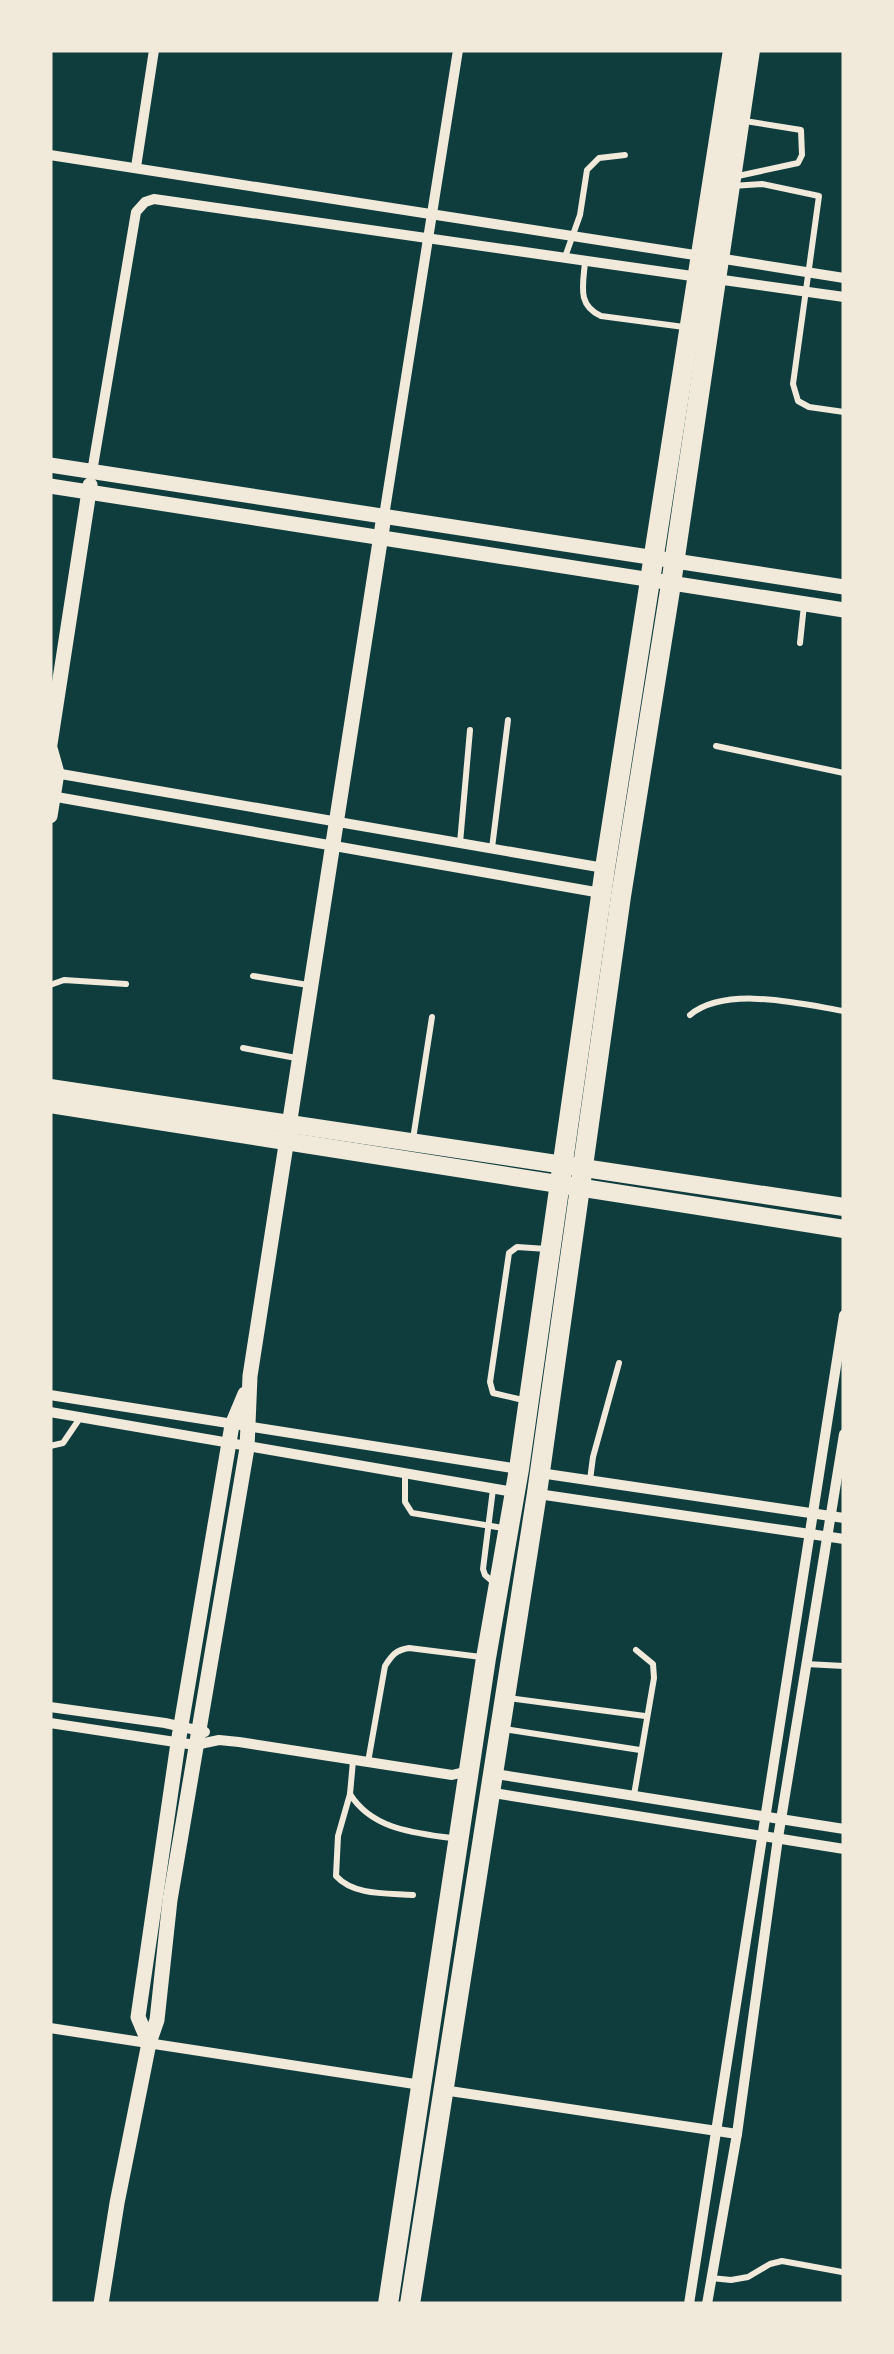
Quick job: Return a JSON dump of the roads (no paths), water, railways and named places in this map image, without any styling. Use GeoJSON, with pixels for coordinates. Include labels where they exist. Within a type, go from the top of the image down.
{"type":"FeatureCollection","features":[{"type":"Feature","properties":{"kind":"main road"},"geometry":{"type":"LineString","coordinates":[[664,559],[708,267],[733,50]]}},
{"type":"Feature","properties":{"kind":"main road"},"geometry":{"type":"LineString","coordinates":[[532,1479],[528,1401],[551,1249],[572,1175],[621,896],[690,328],[731,181],[750,50]]}},
{"type":"Feature","properties":{"kind":"main road"},"geometry":{"type":"LineString","coordinates":[[410,2304],[503,1697],[572,1175],[605,868],[661,583]]}},
{"type":"Feature","properties":{"kind":"main road"},"geometry":{"type":"LineString","coordinates":[[50,1088],[286,1134]]}},
{"type":"Feature","properties":{"kind":"main road"},"geometry":{"type":"LineString","coordinates":[[50,1104],[572,1175],[844,1207]]}},
{"type":"Feature","properties":{"kind":"main road"},"geometry":{"type":"LineString","coordinates":[[572,1175],[844,1229]]}},
{"type":"Feature","properties":{"kind":"main road"},"geometry":{"type":"LineString","coordinates":[[388,2304],[459,1839],[462,1778],[499,1585],[497,1527],[503,1491],[532,1479]]}},
{"type":"Feature","properties":{"kind":"street"},"geometry":{"type":"LineString","coordinates":[[136,167],[154,50]]}},
{"type":"Feature","properties":{"kind":"street"},"geometry":{"type":"LineString","coordinates":[[101,2304],[117,2203],[157,2020],[163,1899],[186,1744],[238,1447],[458,50]]}},
{"type":"Feature","properties":{"kind":"street"},"geometry":{"type":"LineString","coordinates":[[50,155],[572,237],[804,291],[844,296]]}},
{"type":"Feature","properties":{"kind":"street"},"geometry":{"type":"LineString","coordinates":[[50,816],[54,773],[50,746],[92,472],[136,212],[145,202],[165,199],[565,259],[809,272],[844,278]]}},
{"type":"Feature","properties":{"kind":"street"},"geometry":{"type":"LineString","coordinates":[[50,465],[844,587]]}},
{"type":"Feature","properties":{"kind":"street"},"geometry":{"type":"LineString","coordinates":[[50,486],[844,610]]}},
{"type":"Feature","properties":{"kind":"street"},"geometry":{"type":"LineString","coordinates":[[54,773],[605,868]]}},
{"type":"Feature","properties":{"kind":"street"},"geometry":{"type":"LineString","coordinates":[[52,796],[602,893]]}},
{"type":"Feature","properties":{"kind":"street"},"geometry":{"type":"LineString","coordinates":[[689,2304],[844,1315]]}},
{"type":"Feature","properties":{"kind":"street"},"geometry":{"type":"LineString","coordinates":[[50,1395],[240,1426],[844,1538]]}},
{"type":"Feature","properties":{"kind":"street"},"geometry":{"type":"LineString","coordinates":[[50,1412],[503,1491]]}},
{"type":"Feature","properties":{"kind":"street"},"geometry":{"type":"LineString","coordinates":[[707,2304],[737,2134],[778,1838],[844,1435]]}},
{"type":"Feature","properties":{"kind":"street"},"geometry":{"type":"LineString","coordinates":[[532,1479],[590,1480],[844,1518]]}},
{"type":"Feature","properties":{"kind":"street"},"geometry":{"type":"LineString","coordinates":[[50,1707],[190,1727],[219,1740],[462,1778],[844,1849]]}},
{"type":"Feature","properties":{"kind":"street"},"geometry":{"type":"LineString","coordinates":[[50,1724],[186,1744],[219,1740]]}},
{"type":"Feature","properties":{"kind":"street"},"geometry":{"type":"LineString","coordinates":[[462,1778],[634,1795],[844,1828]]}},
{"type":"Feature","properties":{"kind":"street"},"geometry":{"type":"LineString","coordinates":[[50,2028],[421,2085]]}},
{"type":"Feature","properties":{"kind":"street"},"geometry":{"type":"LineString","coordinates":[[442,2090],[737,2134]]}},
{"type":"Feature","properties":{"kind":"lane"},"geometry":{"type":"LineString","coordinates":[[731,181],[798,163],[802,155],[801,130],[739,120]]}},
{"type":"Feature","properties":{"kind":"lane"},"geometry":{"type":"LineString","coordinates":[[565,259],[591,164],[608,154],[625,155]]}},
{"type":"Feature","properties":{"kind":"lane"},"geometry":{"type":"LineString","coordinates":[[731,181],[819,196],[793,384],[798,401],[809,407],[844,412]]}},
{"type":"Feature","properties":{"kind":"lane"},"geometry":{"type":"LineString","coordinates":[[586,261],[583,302],[589,310],[601,316],[690,328]]}},
{"type":"Feature","properties":{"kind":"lane"},"geometry":{"type":"LineString","coordinates":[[800,643],[804,604]]}},
{"type":"Feature","properties":{"kind":"lane"},"geometry":{"type":"LineString","coordinates":[[491,849],[508,720]]}},
{"type":"Feature","properties":{"kind":"lane"},"geometry":{"type":"LineString","coordinates":[[460,844],[470,730]]}},
{"type":"Feature","properties":{"kind":"lane"},"geometry":{"type":"LineString","coordinates":[[716,746],[844,773]]}},
{"type":"Feature","properties":{"kind":"lane"},"geometry":{"type":"LineString","coordinates":[[253,976],[309,986]]}},
{"type":"Feature","properties":{"kind":"lane"},"geometry":{"type":"LineString","coordinates":[[50,985],[64,980],[126,984]]}},
{"type":"Feature","properties":{"kind":"lane"},"geometry":{"type":"LineString","coordinates":[[690,1015],[711,1002],[734,999],[844,1010]]}},
{"type":"Feature","properties":{"kind":"lane"},"geometry":{"type":"LineString","coordinates":[[411,1153],[432,1017]]}},
{"type":"Feature","properties":{"kind":"lane"},"geometry":{"type":"LineString","coordinates":[[243,1048],[298,1058]]}},
{"type":"Feature","properties":{"kind":"lane"},"geometry":{"type":"LineString","coordinates":[[528,1401],[498,1396],[490,1387],[508,1258],[516,1248],[551,1249]]}},
{"type":"Feature","properties":{"kind":"lane"},"geometry":{"type":"LineString","coordinates":[[590,1480],[619,1363]]}},
{"type":"Feature","properties":{"kind":"lane"},"geometry":{"type":"LineString","coordinates":[[50,1446],[63,1443],[82,1417]]}},
{"type":"Feature","properties":{"kind":"lane"},"geometry":{"type":"LineString","coordinates":[[405,1475],[405,1502],[412,1514],[497,1527]]}},
{"type":"Feature","properties":{"kind":"lane"},"geometry":{"type":"LineString","coordinates":[[368,1764],[385,1666],[398,1650],[486,1658]]}},
{"type":"Feature","properties":{"kind":"lane"},"geometry":{"type":"LineString","coordinates":[[634,1795],[654,1678],[653,1664],[636,1650]]}},
{"type":"Feature","properties":{"kind":"lane"},"geometry":{"type":"LineString","coordinates":[[806,1664],[844,1666]]}},
{"type":"Feature","properties":{"kind":"lane"},"geometry":{"type":"LineString","coordinates":[[503,1697],[646,1716]]}},
{"type":"Feature","properties":{"kind":"lane"},"geometry":{"type":"LineString","coordinates":[[498,1728],[640,1750]]}},
{"type":"Feature","properties":{"kind":"lane"},"geometry":{"type":"LineString","coordinates":[[353,1761],[350,1794],[338,1836],[336,1876],[360,1890],[413,1895]]}},
{"type":"Feature","properties":{"kind":"lane"},"geometry":{"type":"LineString","coordinates":[[350,1794],[368,1814],[387,1825],[405,1832],[459,1839]]}},
{"type":"Feature","properties":{"kind":"lane"},"geometry":{"type":"LineString","coordinates":[[711,2278],[748,2277],[782,2260],[842,2272]]}}]}
